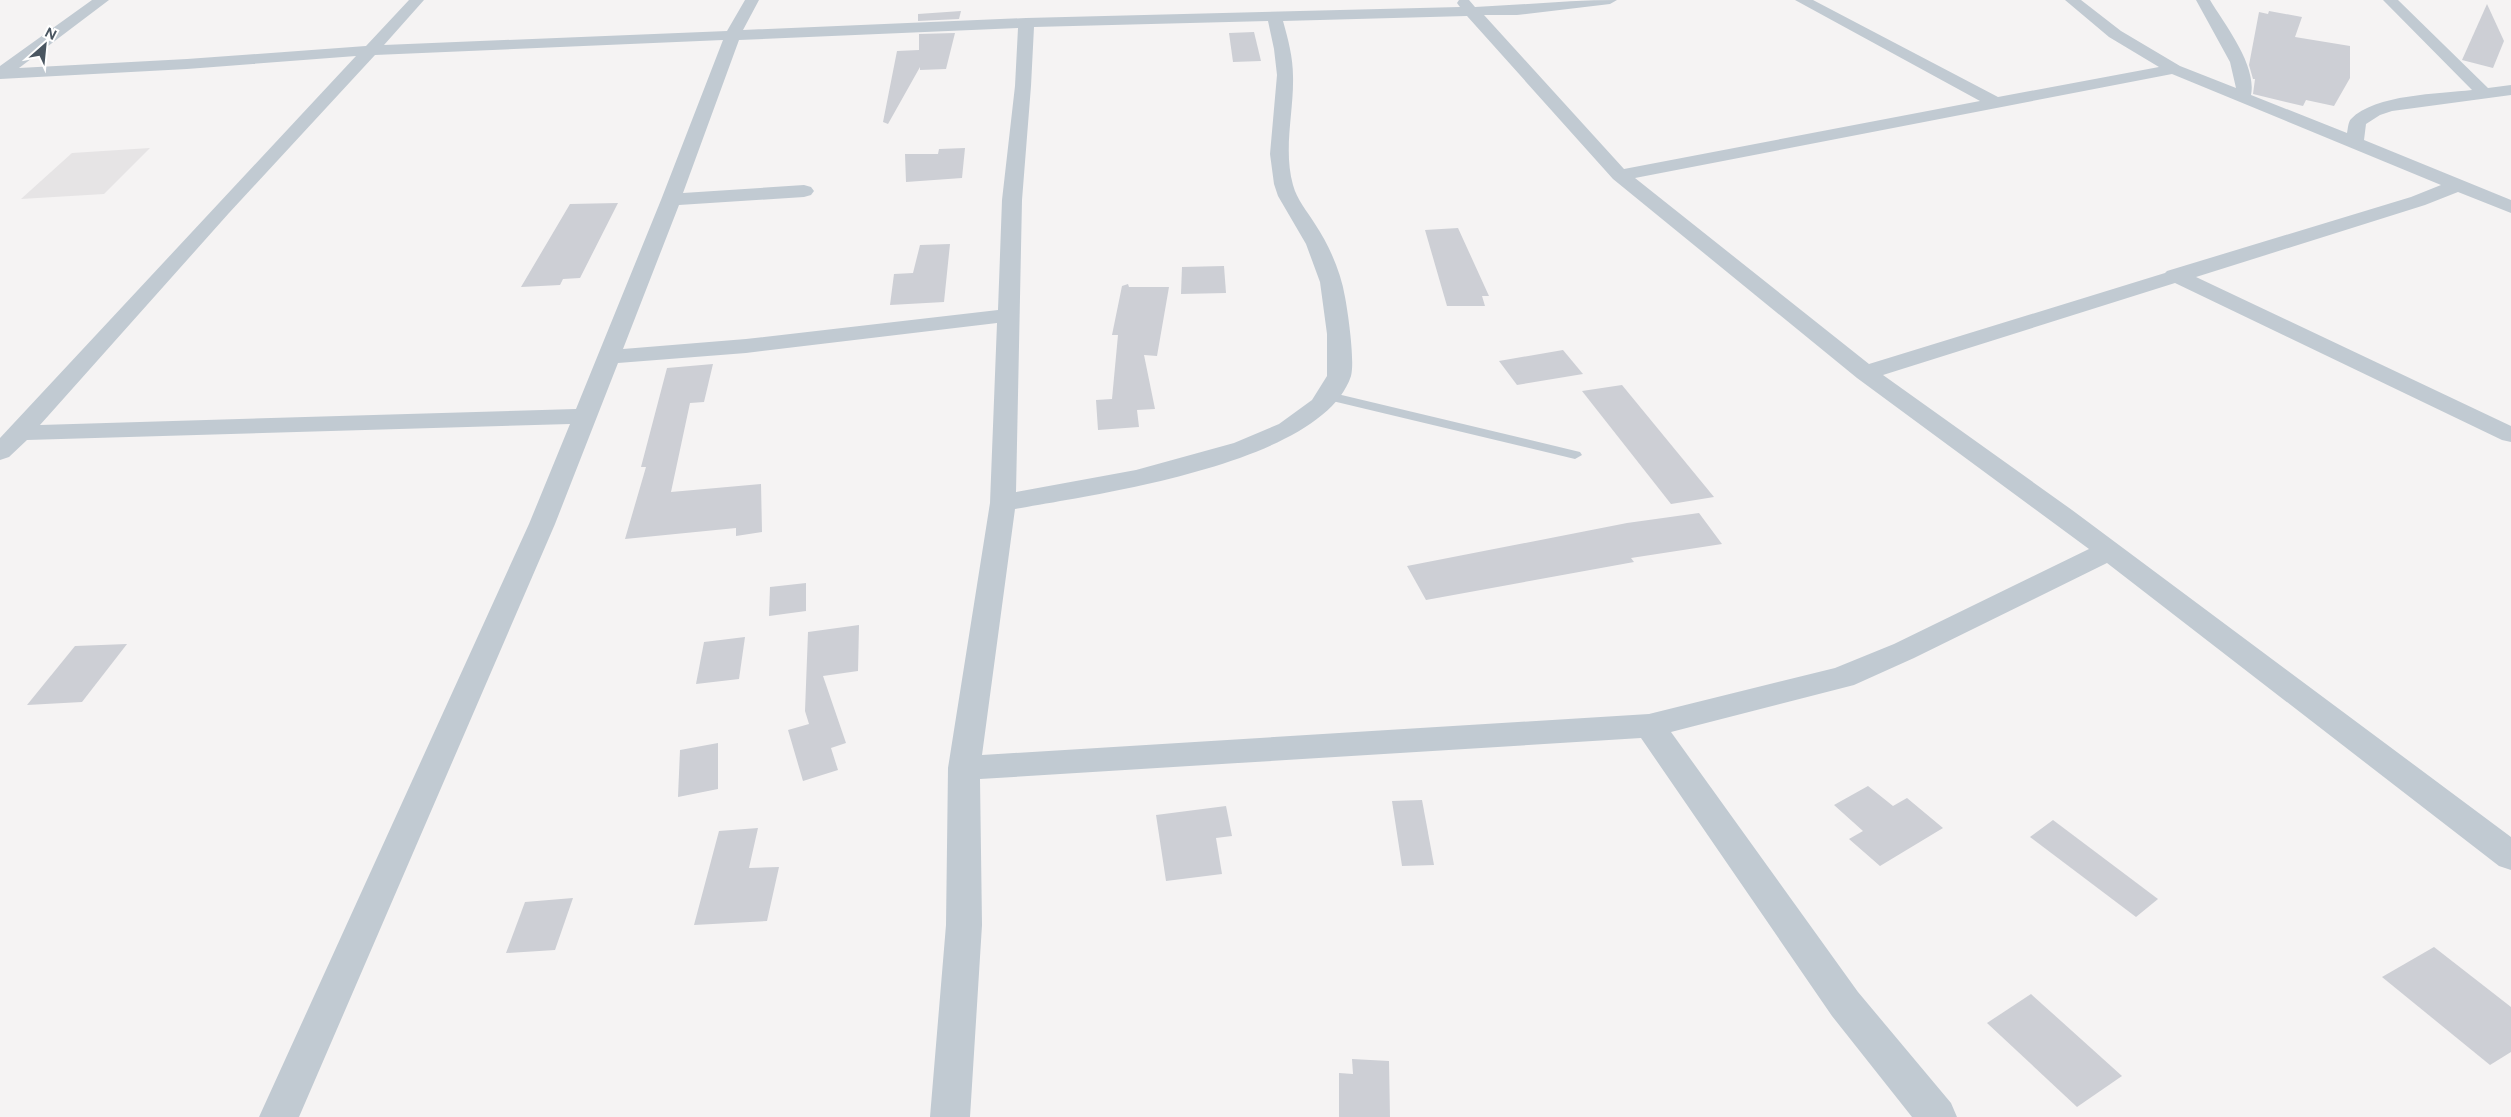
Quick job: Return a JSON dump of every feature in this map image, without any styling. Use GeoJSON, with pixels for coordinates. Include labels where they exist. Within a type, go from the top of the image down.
{"type":"FeatureCollection","features":[{"type":"Feature","properties":{"kind":"street"},"geometry":{"type":"LineString","coordinates":[[0,74],[102,0]]}},
{"type":"Feature","properties":{"kind":"street"},"geometry":{"type":"LineString","coordinates":[[0,452],[20,433],[222,209],[417,0]]}},
{"type":"Feature","properties":{"kind":"street"},"geometry":{"type":"LineString","coordinates":[[279,1117],[542,524],[584,416],[610,357],[732,36],[752,0]]}},
{"type":"Feature","properties":{"kind":"street"},"geometry":{"type":"LineString","coordinates":[[0,74],[187,64],[370,50],[1026,23],[1274,16],[1466,5],[1517,10],[1610,0]]}},
{"type":"Feature","properties":{"kind":"street"},"geometry":{"type":"LineString","coordinates":[[1802,0],[1996,103]]}},
{"type":"Feature","properties":{"kind":"street"},"geometry":{"type":"LineString","coordinates":[[2072,0],[2115,34],[2174,69],[2511,207]]}},
{"type":"Feature","properties":{"kind":"street"},"geometry":{"type":"LineString","coordinates":[[2203,0],[2236,58],[2246,86],[2242,98]]}},
{"type":"Feature","properties":{"kind":"street"},"geometry":{"type":"LineString","coordinates":[[2390,0],[2484,93]]}},
{"type":"Feature","properties":{"kind":"street"},"geometry":{"type":"LineString","coordinates":[[1466,5],[1620,175],[1865,373],[2108,551],[2511,856]]}},
{"type":"Feature","properties":{"kind":"street"},"geometry":{"type":"LineString","coordinates":[[1003,503],[1129,479],[1244,449],[1274,438],[1310,414],[1329,396],[1340,375],[1333,290],[1310,231],[1283,186],[1281,149],[1284,59],[1274,16]]}},
{"type":"Feature","properties":{"kind":"street"},"geometry":{"type":"LineString","coordinates":[[950,1117],[964,925],[964,768],[1003,503],[1012,200],[1023,86],[1026,23]]}},
{"type":"Feature","properties":{"kind":"street"},"geometry":{"type":"LineString","coordinates":[[1620,175],[2174,69]]}},
{"type":"Feature","properties":{"kind":"street"},"geometry":{"type":"LineString","coordinates":[[2354,143],[2358,122],[2374,111],[2390,106],[2511,90]]}},
{"type":"Feature","properties":{"kind":"street"},"geometry":{"type":"LineString","coordinates":[[1865,373],[2174,275],[2409,204],[2458,185]]}},
{"type":"Feature","properties":{"kind":"street"},"geometry":{"type":"LineString","coordinates":[[671,200],[765,192],[804,191]]}},
{"type":"Feature","properties":{"kind":"street"},"geometry":{"type":"LineString","coordinates":[[2484,196],[2511,192]]}},
{"type":"Feature","properties":{"kind":"street"},"geometry":{"type":"LineString","coordinates":[[2174,275],[2221,295],[2511,435]]}},
{"type":"Feature","properties":{"kind":"street"},"geometry":{"type":"LineString","coordinates":[[610,357],[746,346],[1008,315]]}},
{"type":"Feature","properties":{"kind":"street"},"geometry":{"type":"LineString","coordinates":[[20,433],[584,416]]}},
{"type":"Feature","properties":{"kind":"street"},"geometry":{"type":"LineString","coordinates":[[964,768],[1649,726],[1843,677],[1904,651],[2108,551]]}},
{"type":"Feature","properties":{"kind":"street"},"geometry":{"type":"LineString","coordinates":[[1649,726],[1845,1004],[1937,1117]]}},
{"type":"Feature","properties":{"kind":"lane"},"geometry":{"type":"LineString","coordinates":[[1329,396],[1575,455]]}},
{"type":"Feature","properties":{"kind":"shaded area"},"geometry":{"type":"Polygon","coordinates":[[[150,148],[104,194],[21,199],[72,153],[150,148]]]}},
{"type":"Feature","properties":{"kind":"building"},"geometry":{"type":"Polygon","coordinates":[[[2487,4],[2504,41],[2493,68],[2462,60],[2487,4]]]}},
{"type":"Feature","properties":{"kind":"building"},"geometry":{"type":"Polygon","coordinates":[[[961,11],[959,19],[918,21],[918,14],[961,11]]]}},
{"type":"Feature","properties":{"kind":"building"},"geometry":{"type":"Polygon","coordinates":[[[2269,11],[2302,17],[2295,37],[2350,46],[2350,78],[2334,106],[2306,100],[2303,106],[2253,94],[2255,79],[2253,79],[2249,65],[2259,12],[2268,14],[2269,11]]]}},
{"type":"Feature","properties":{"kind":"building"},"geometry":{"type":"Polygon","coordinates":[[[1254,32],[1261,61],[1233,62],[1229,33],[1254,32]]]}},
{"type":"Feature","properties":{"kind":"building"},"geometry":{"type":"Polygon","coordinates":[[[955,33],[946,69],[920,70],[920,67],[888,124],[883,122],[897,51],[919,50],[919,34],[955,33]]]}},
{"type":"Feature","properties":{"kind":"building"},"geometry":{"type":"Polygon","coordinates":[[[965,148],[962,178],[906,182],[905,154],[938,154],[939,149],[965,148]]]}},
{"type":"Feature","properties":{"kind":"building"},"geometry":{"type":"Polygon","coordinates":[[[618,203],[580,278],[563,279],[560,285],[521,287],[570,204],[618,203]]]}},
{"type":"Feature","properties":{"kind":"building"},"geometry":{"type":"Polygon","coordinates":[[[1458,228],[1489,296],[1482,296],[1485,306],[1447,306],[1425,230],[1458,228]]]}},
{"type":"Feature","properties":{"kind":"building"},"geometry":{"type":"Polygon","coordinates":[[[950,244],[944,302],[890,305],[894,274],[913,273],[920,245],[950,244]]]}},
{"type":"Feature","properties":{"kind":"building"},"geometry":{"type":"Polygon","coordinates":[[[1224,266],[1226,293],[1181,294],[1182,267],[1224,266]]]}},
{"type":"Feature","properties":{"kind":"building"},"geometry":{"type":"Polygon","coordinates":[[[1128,284],[1129,287],[1169,287],[1157,356],[1144,355],[1155,409],[1137,410],[1139,427],[1098,430],[1096,400],[1112,399],[1118,335],[1112,335],[1122,286],[1128,284]]]}},
{"type":"Feature","properties":{"kind":"building"},"geometry":{"type":"Polygon","coordinates":[[[1563,350],[1583,374],[1517,385],[1499,361],[1563,350]]]}},
{"type":"Feature","properties":{"kind":"building"},"geometry":{"type":"Polygon","coordinates":[[[713,364],[704,402],[690,403],[671,492],[761,484],[762,532],[736,536],[736,528],[625,539],[646,467],[641,467],[667,368],[713,364]]]}},
{"type":"Feature","properties":{"kind":"building"},"geometry":{"type":"Polygon","coordinates":[[[1622,385],[1714,497],[1671,504],[1582,391],[1622,385]]]}},
{"type":"Feature","properties":{"kind":"building"},"geometry":{"type":"Polygon","coordinates":[[[1699,513],[1722,544],[1631,558],[1634,562],[1426,600],[1407,566],[1627,523],[1699,513]]]}},
{"type":"Feature","properties":{"kind":"building"},"geometry":{"type":"Polygon","coordinates":[[[806,583],[806,611],[769,616],[770,587],[806,583]]]}},
{"type":"Feature","properties":{"kind":"building"},"geometry":{"type":"Polygon","coordinates":[[[859,625],[858,671],[823,676],[846,743],[831,748],[838,770],[803,781],[788,730],[809,724],[805,711],[808,632],[859,625]]]}},
{"type":"Feature","properties":{"kind":"building"},"geometry":{"type":"Polygon","coordinates":[[[745,637],[739,679],[696,684],[704,642],[745,637]]]}},
{"type":"Feature","properties":{"kind":"building"},"geometry":{"type":"Polygon","coordinates":[[[127,644],[82,702],[27,705],[75,646],[127,644]]]}},
{"type":"Feature","properties":{"kind":"building"},"geometry":{"type":"Polygon","coordinates":[[[718,743],[718,789],[678,797],[680,750],[718,743]]]}},
{"type":"Feature","properties":{"kind":"building"},"geometry":{"type":"Polygon","coordinates":[[[1868,786],[1893,806],[1907,798],[1943,828],[1880,866],[1849,839],[1863,831],[1834,805],[1868,786]]]}},
{"type":"Feature","properties":{"kind":"building"},"geometry":{"type":"Polygon","coordinates":[[[1422,800],[1434,865],[1402,866],[1392,801],[1422,800]]]}},
{"type":"Feature","properties":{"kind":"building"},"geometry":{"type":"Polygon","coordinates":[[[1226,806],[1232,836],[1216,838],[1222,874],[1166,881],[1156,815],[1226,806]]]}},
{"type":"Feature","properties":{"kind":"building"},"geometry":{"type":"Polygon","coordinates":[[[2053,820],[2158,899],[2136,917],[2030,837],[2053,820]]]}},
{"type":"Feature","properties":{"kind":"building"},"geometry":{"type":"Polygon","coordinates":[[[758,828],[749,868],[779,867],[767,921],[694,925],[719,831],[758,828]]]}},
{"type":"Feature","properties":{"kind":"building"},"geometry":{"type":"Polygon","coordinates":[[[573,898],[555,950],[506,953],[525,902],[573,898]]]}},
{"type":"Feature","properties":{"kind":"building"},"geometry":{"type":"Polygon","coordinates":[[[2434,947],[2511,1007],[2511,1052],[2490,1065],[2382,977],[2434,947]]]}},
{"type":"Feature","properties":{"kind":"building"},"geometry":{"type":"Polygon","coordinates":[[[2031,994],[2122,1076],[2077,1107],[1987,1023],[2031,994]]]}},
{"type":"Feature","properties":{"kind":"building"},"geometry":{"type":"Polygon","coordinates":[[[1352,1059],[1389,1061],[1390,1117],[1339,1117],[1339,1073],[1353,1074],[1352,1059]]]}}]}
